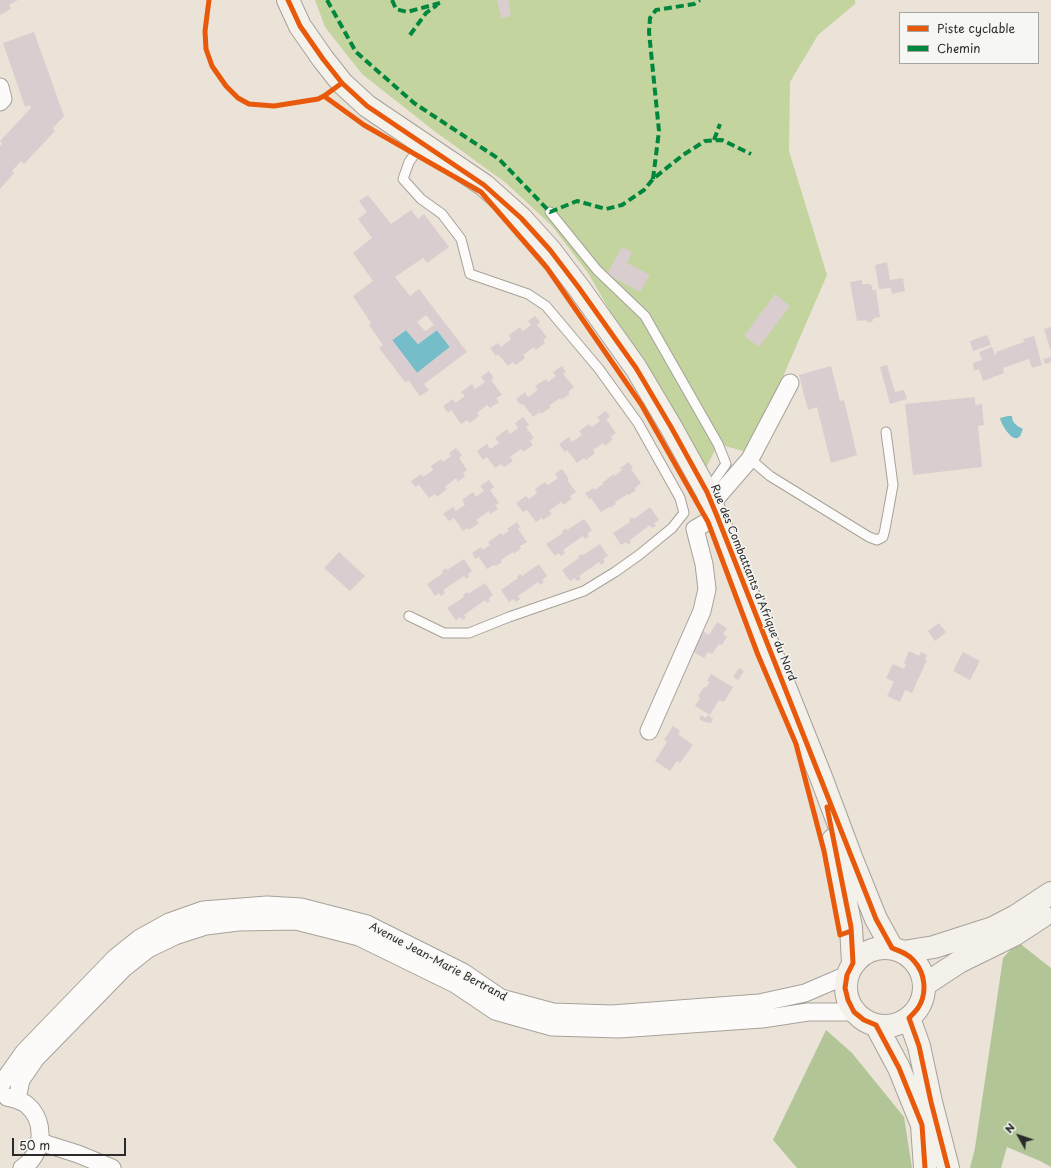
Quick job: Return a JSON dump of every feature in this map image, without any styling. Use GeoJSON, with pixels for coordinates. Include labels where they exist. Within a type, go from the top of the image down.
{"type":"FeatureCollection","features":[{"type":"Feature","properties":{"kind":"main road","name":"Rue des Combattants d'Afrique du Nord"},"geometry":{"type":"LineString","coordinates":[[288,0],[300,26],[342,83],[367,106],[484,185],[521,218],[550,250],[636,368],[671,427],[712,504],[876,919],[898,950]]}},
{"type":"Feature","properties":{"kind":"main road","name":"Rue des Combattants d'Afrique du Nord"},"geometry":{"type":"LineString","coordinates":[[821,777],[851,927],[850,969]]}},
{"type":"Feature","properties":{"kind":"main road"},"geometry":{"type":"LineString","coordinates":[[898,950],[914,960],[921,972],[924,985],[923,997],[917,1009],[909,1018],[899,1024],[888,1026],[876,1025],[864,1020],[854,1012],[848,1000],[845,988],[850,969],[861,955],[881,947],[898,950],[934,947],[993,928],[1016,916],[1051,893]]}},
{"type":"Feature","properties":{"kind":"main road"},"geometry":{"type":"LineString","coordinates":[[924,985],[959,962],[1014,935],[1051,911]]}},
{"type":"Feature","properties":{"kind":"main road"},"geometry":{"type":"LineString","coordinates":[[909,1018],[919,1046],[931,1102],[948,1168]]}},
{"type":"Feature","properties":{"kind":"main road"},"geometry":{"type":"LineString","coordinates":[[876,1025],[899,1068],[922,1125],[925,1168]]}},
{"type":"Feature","properties":{"kind":"street"},"geometry":{"type":"LineString","coordinates":[[0,87],[3,98],[0,102]]}},
{"type":"Feature","properties":{"kind":"street"},"geometry":{"type":"LineString","coordinates":[[649,731],[702,611],[707,589],[704,564],[695,529],[712,504],[750,459],[790,383]]}},
{"type":"Feature","properties":{"kind":"street","name":"Avenue Jean-Marie Bertrand"},"geometry":{"type":"LineString","coordinates":[[0,1086],[24,1052],[115,958],[140,938],[169,922],[203,910],[267,905],[301,907],[368,924],[463,972],[501,998],[553,1012],[612,1014],[759,1003],[805,992],[850,969]]}},
{"type":"Feature","properties":{"kind":"street","name":"Avenue Jean-Marie Bertrand"},"geometry":{"type":"LineString","coordinates":[[8,1098],[36,1058],[124,968],[148,949],[175,936],[206,926],[238,922],[296,921],[359,937],[455,984],[495,1011],[552,1027],[619,1029],[762,1019],[808,1012],[854,1012]]}},
{"type":"Feature","properties":{"kind":"street"},"geometry":{"type":"LineString","coordinates":[[8,1098],[27,1106],[36,1116],[40,1128],[40,1142],[36,1154],[28,1164],[22,1168]]}},
{"type":"Feature","properties":{"kind":"street"},"geometry":{"type":"LineString","coordinates":[[40,1142],[78,1154],[112,1168]]}},
{"type":"Feature","properties":{"kind":"lane"},"geometry":{"type":"LineString","coordinates":[[409,616],[444,633],[469,633],[509,617],[584,591],[639,555],[672,528],[684,513],[680,498],[638,423],[598,369],[546,306],[528,294],[470,274],[461,239],[442,214],[421,198],[403,179],[409,162],[422,144]]}},
{"type":"Feature","properties":{"kind":"lane"},"geometry":{"type":"LineString","coordinates":[[550,212],[597,270],[645,316],[718,444],[726,464],[712,504]]}},
{"type":"Feature","properties":{"kind":"lane"},"geometry":{"type":"LineString","coordinates":[[750,459],[770,476],[869,537],[877,540],[883,537],[893,485],[886,432]]}},
{"type":"Feature","properties":{"kind":"green space"},"geometry":{"type":"Polygon","coordinates":[[[315,0],[855,0],[855,4],[818,35],[790,82],[789,151],[827,275],[750,453],[718,444],[704,472],[588,273],[552,226],[506,183],[433,130],[362,74],[325,27],[315,0]]]}},
{"type":"Feature","properties":{"kind":"green space"},"geometry":{"type":"Polygon","coordinates":[[[1018,942],[1051,968],[1051,1167],[1007,1147],[1001,1168],[970,1168],[975,1148],[1003,958],[1018,942]]]}},
{"type":"Feature","properties":{"kind":"green space"},"geometry":{"type":"Polygon","coordinates":[[[826,1030],[852,1053],[904,1117],[912,1168],[797,1168],[773,1140],[826,1030]]]}},
{"type":"Feature","properties":{"kind":"water"},"geometry":{"type":"Polygon","coordinates":[[[406,330],[418,344],[437,330],[450,347],[417,373],[392,340],[406,330]]]}},
{"type":"Feature","properties":{"kind":"water"},"geometry":{"type":"Polygon","coordinates":[[[1012,416],[1015,424],[1023,429],[1017,438],[1014,438],[1008,433],[1001,421],[1000,418],[1012,416]]]}},
{"type":"Feature","properties":{"kind":"building"},"geometry":{"type":"Polygon","coordinates":[[[0,0],[18,0],[9,5],[11,9],[0,15],[0,0]]]}},
{"type":"Feature","properties":{"kind":"building"},"geometry":{"type":"Polygon","coordinates":[[[497,0],[508,0],[511,16],[501,18],[497,0]]]}},
{"type":"Feature","properties":{"kind":"building"},"geometry":{"type":"Polygon","coordinates":[[[34,32],[64,116],[53,128],[55,131],[24,164],[21,161],[12,171],[14,173],[0,189],[0,146],[2,144],[0,141],[31,108],[30,105],[25,107],[3,43],[34,32]]]}},
{"type":"Feature","properties":{"kind":"building"},"geometry":{"type":"Polygon","coordinates":[[[368,195],[391,224],[411,210],[418,219],[424,214],[449,247],[427,263],[423,258],[395,277],[410,296],[419,289],[467,352],[424,384],[429,390],[420,396],[409,381],[405,382],[379,348],[383,345],[369,325],[371,323],[353,296],[373,281],[353,253],[372,238],[358,219],[367,212],[359,201],[368,195]],[[426,315],[417,322],[425,331],[434,325],[426,315]],[[406,330],[392,340],[417,373],[450,347],[437,330],[418,344],[406,330]]]}},
{"type":"Feature","properties":{"kind":"building"},"geometry":{"type":"Polygon","coordinates":[[[622,247],[632,252],[627,263],[650,275],[640,292],[607,274],[622,247]]]}},
{"type":"Feature","properties":{"kind":"building"},"geometry":{"type":"Polygon","coordinates":[[[887,262],[890,280],[903,278],[905,291],[892,294],[891,288],[879,289],[875,265],[887,262]]]}},
{"type":"Feature","properties":{"kind":"building"},"geometry":{"type":"Polygon","coordinates":[[[862,280],[862,284],[869,284],[872,286],[872,290],[876,290],[880,317],[874,318],[872,322],[868,322],[866,320],[857,321],[850,282],[862,280]]]}},
{"type":"Feature","properties":{"kind":"building"},"geometry":{"type":"Polygon","coordinates":[[[775,294],[790,306],[759,347],[744,336],[775,294]]]}},
{"type":"Feature","properties":{"kind":"building"},"geometry":{"type":"Polygon","coordinates":[[[535,316],[540,322],[537,325],[547,337],[543,340],[545,343],[536,350],[534,347],[523,355],[525,358],[516,365],[513,362],[508,366],[498,354],[496,356],[490,348],[498,343],[501,347],[511,339],[509,335],[520,327],[523,331],[531,325],[528,321],[535,316]]]}},
{"type":"Feature","properties":{"kind":"building"},"geometry":{"type":"Polygon","coordinates":[[[1051,327],[1051,352],[1044,329],[1051,327]]]}},
{"type":"Feature","properties":{"kind":"building"},"geometry":{"type":"Polygon","coordinates":[[[987,335],[991,345],[973,351],[970,341],[987,335]]]}},
{"type":"Feature","properties":{"kind":"building"},"geometry":{"type":"Polygon","coordinates":[[[1034,336],[1042,365],[1032,368],[1029,359],[1003,368],[1004,373],[983,381],[979,369],[974,371],[973,363],[982,360],[979,352],[992,347],[995,355],[997,354],[996,352],[1024,342],[1023,339],[1034,336]]]}},
{"type":"Feature","properties":{"kind":"building"},"geometry":{"type":"Polygon","coordinates":[[[1051,357],[1051,362],[1045,364],[1043,359],[1051,357]]]}},
{"type":"Feature","properties":{"kind":"building"},"geometry":{"type":"Polygon","coordinates":[[[887,365],[895,392],[904,390],[907,399],[890,404],[880,367],[887,365]]]}},
{"type":"Feature","properties":{"kind":"building"},"geometry":{"type":"Polygon","coordinates":[[[562,366],[566,372],[563,374],[574,387],[568,392],[570,394],[561,400],[560,398],[549,406],[551,407],[541,414],[540,412],[533,417],[523,404],[521,405],[516,399],[525,392],[528,397],[538,390],[535,386],[546,379],[548,382],[556,376],[553,372],[562,366]]]}},
{"type":"Feature","properties":{"kind":"building"},"geometry":{"type":"Polygon","coordinates":[[[831,366],[840,401],[844,400],[857,455],[831,463],[817,407],[808,410],[799,375],[831,366]]]}},
{"type":"Feature","properties":{"kind":"building"},"geometry":{"type":"Polygon","coordinates":[[[489,371],[494,378],[491,380],[502,395],[496,398],[499,402],[490,408],[487,405],[477,413],[479,416],[470,423],[467,420],[461,424],[451,410],[448,413],[443,406],[453,399],[455,403],[465,396],[461,392],[472,384],[475,389],[485,382],[481,377],[489,371]]]}},
{"type":"Feature","properties":{"kind":"building"},"geometry":{"type":"Polygon","coordinates":[[[975,397],[975,405],[982,404],[984,425],[978,426],[982,467],[913,475],[905,404],[975,397]]]}},
{"type":"Feature","properties":{"kind":"building"},"geometry":{"type":"Polygon","coordinates":[[[606,411],[610,417],[606,419],[616,433],[611,437],[613,439],[605,446],[603,443],[593,450],[595,453],[586,460],[584,458],[577,463],[567,450],[565,452],[559,444],[569,437],[572,442],[582,435],[579,431],[589,424],[592,427],[600,421],[597,417],[606,411]]]}},
{"type":"Feature","properties":{"kind":"building"},"geometry":{"type":"Polygon","coordinates":[[[523,417],[529,425],[526,427],[534,438],[530,441],[533,445],[523,452],[521,449],[510,457],[513,461],[504,467],[501,464],[495,468],[487,457],[483,460],[477,451],[487,444],[490,449],[499,443],[495,438],[507,429],[510,434],[518,428],[515,423],[523,417]]]}},
{"type":"Feature","properties":{"kind":"building"},"geometry":{"type":"Polygon","coordinates":[[[456,448],[462,455],[459,458],[467,470],[463,473],[465,476],[458,482],[456,478],[445,487],[447,489],[437,497],[435,494],[429,498],[419,485],[415,487],[411,481],[421,474],[423,477],[433,470],[431,466],[441,459],[443,462],[451,456],[449,453],[456,448]]]}},
{"type":"Feature","properties":{"kind":"building"},"geometry":{"type":"Polygon","coordinates":[[[629,462],[633,468],[631,469],[641,483],[635,488],[636,490],[615,502],[616,504],[610,508],[609,507],[601,512],[591,498],[589,499],[585,493],[594,488],[595,490],[614,474],[615,476],[622,470],[620,468],[629,462]]]}},
{"type":"Feature","properties":{"kind":"building"},"geometry":{"type":"Polygon","coordinates":[[[562,469],[569,479],[567,480],[576,492],[570,496],[572,499],[563,505],[561,502],[549,511],[552,514],[543,520],[542,518],[536,522],[527,510],[523,512],[516,503],[526,496],[529,499],[537,493],[535,489],[545,482],[548,485],[558,478],[555,474],[562,469]]]}},
{"type":"Feature","properties":{"kind":"building"},"geometry":{"type":"Polygon","coordinates":[[[489,480],[494,487],[490,490],[499,503],[495,505],[498,509],[490,514],[489,511],[476,520],[479,523],[469,530],[468,528],[463,531],[454,518],[449,521],[443,514],[453,507],[456,511],[465,505],[462,500],[473,492],[476,497],[484,491],[480,486],[489,480]]]}},
{"type":"Feature","properties":{"kind":"building"},"geometry":{"type":"Polygon","coordinates":[[[650,507],[659,520],[654,523],[656,526],[652,528],[650,525],[630,540],[631,542],[628,545],[626,542],[621,545],[613,533],[630,522],[629,520],[632,517],[634,519],[650,507]]]}},
{"type":"Feature","properties":{"kind":"building"},"geometry":{"type":"Polygon","coordinates":[[[584,519],[592,530],[587,534],[589,536],[585,539],[583,536],[563,550],[565,553],[561,556],[559,553],[555,556],[546,544],[563,533],[562,531],[566,528],[567,530],[584,519]]]}},
{"type":"Feature","properties":{"kind":"building"},"geometry":{"type":"Polygon","coordinates":[[[517,522],[520,527],[518,529],[527,542],[520,546],[521,548],[514,554],[513,552],[501,560],[502,562],[496,566],[494,565],[487,569],[479,557],[475,559],[472,553],[481,547],[483,550],[490,545],[488,542],[501,533],[503,535],[509,531],[507,529],[517,522]]]}},
{"type":"Feature","properties":{"kind":"building"},"geometry":{"type":"Polygon","coordinates":[[[600,544],[608,556],[603,559],[605,562],[601,565],[599,562],[579,576],[581,579],[577,581],[575,578],[570,581],[562,570],[579,558],[578,556],[583,555],[600,544]]]}},
{"type":"Feature","properties":{"kind":"building"},"geometry":{"type":"Polygon","coordinates":[[[339,552],[365,576],[350,591],[324,568],[339,552]]]}},
{"type":"Feature","properties":{"kind":"building"},"geometry":{"type":"Polygon","coordinates":[[[464,559],[472,571],[468,574],[469,577],[466,579],[464,576],[443,590],[445,593],[441,596],[439,593],[435,596],[427,584],[443,573],[442,571],[446,568],[447,570],[464,559]]]}},
{"type":"Feature","properties":{"kind":"building"},"geometry":{"type":"Polygon","coordinates":[[[539,564],[547,576],[542,580],[544,582],[540,585],[538,582],[518,596],[520,599],[516,602],[514,599],[509,602],[501,590],[518,578],[517,577],[520,574],[522,576],[539,564]]]}},
{"type":"Feature","properties":{"kind":"building"},"geometry":{"type":"Polygon","coordinates":[[[485,583],[493,595],[489,598],[490,601],[487,603],[485,600],[464,615],[466,618],[462,620],[460,617],[456,620],[447,608],[464,597],[463,595],[467,592],[468,594],[485,583]]]}},
{"type":"Feature","properties":{"kind":"building"},"geometry":{"type":"Polygon","coordinates":[[[717,622],[727,628],[723,634],[727,637],[722,645],[719,644],[712,654],[708,652],[704,658],[692,651],[703,631],[709,635],[717,622]]]}},
{"type":"Feature","properties":{"kind":"building"},"geometry":{"type":"Polygon","coordinates":[[[939,623],[946,632],[935,641],[928,631],[939,623]]]}},
{"type":"Feature","properties":{"kind":"building"},"geometry":{"type":"Polygon","coordinates":[[[909,651],[919,656],[921,652],[927,655],[925,659],[927,660],[912,693],[905,690],[900,702],[887,696],[894,682],[886,678],[893,664],[904,669],[906,664],[904,663],[909,651]]]}},
{"type":"Feature","properties":{"kind":"building"},"geometry":{"type":"Polygon","coordinates":[[[963,652],[980,661],[970,680],[953,671],[963,652]]]}},
{"type":"Feature","properties":{"kind":"building"},"geometry":{"type":"Polygon","coordinates":[[[739,668],[744,671],[738,680],[733,677],[739,668]]]}},
{"type":"Feature","properties":{"kind":"building"},"geometry":{"type":"Polygon","coordinates":[[[711,674],[733,687],[724,702],[719,700],[710,715],[695,706],[700,698],[698,696],[704,687],[706,688],[710,682],[707,681],[711,674]]]}},
{"type":"Feature","properties":{"kind":"building"},"geometry":{"type":"Polygon","coordinates":[[[701,715],[706,718],[708,715],[713,719],[711,723],[699,719],[701,715]]]}},
{"type":"Feature","properties":{"kind":"building"},"geometry":{"type":"Polygon","coordinates":[[[673,726],[680,731],[678,734],[693,745],[680,763],[677,761],[670,771],[655,761],[667,742],[664,740],[673,726]]]}},
{"type":"Feature","properties":{"kind":"marked path"},"geometry":{"type":"LineString","coordinates":[[327,0],[356,52],[414,103],[499,159],[550,212],[577,201],[606,209],[622,205],[644,190],[653,179],[683,155],[705,141],[722,140],[751,154]]}},
{"type":"Feature","properties":{"kind":"marked path"},"geometry":{"type":"LineString","coordinates":[[392,0],[396,9],[407,12],[440,3]]}},
{"type":"Feature","properties":{"kind":"marked path"},"geometry":{"type":"LineString","coordinates":[[653,179],[659,131],[649,32],[650,18],[656,10],[694,4],[700,0]]}},
{"type":"Feature","properties":{"kind":"marked path"},"geometry":{"type":"LineString","coordinates":[[410,35],[426,13],[437,5]]}},
{"type":"Feature","properties":{"kind":"marked path"},"geometry":{"type":"LineString","coordinates":[[714,140],[720,124]]}},
{"type":"Feature","properties":{"kind":"cycle path"},"geometry":{"type":"LineString","coordinates":[[209,0],[205,31],[206,49],[212,66],[226,86],[238,98],[249,104],[274,106],[318,99],[342,83]]}},
{"type":"Feature","properties":{"kind":"cycle path"},"geometry":{"type":"LineString","coordinates":[[288,0],[300,26],[342,83],[367,106],[484,185],[521,218],[550,250],[636,368],[671,427],[707,492],[876,919],[892,948],[910,956],[921,972],[924,984],[923,997],[918,1008],[909,1018],[919,1046],[931,1102],[948,1168]]}},
{"type":"Feature","properties":{"kind":"cycle path"},"geometry":{"type":"LineString","coordinates":[[324,96],[364,125],[481,192],[547,268],[641,404],[708,522],[758,655],[796,744],[824,851],[840,935],[851,931]]}},
{"type":"Feature","properties":{"kind":"cycle path"},"geometry":{"type":"LineString","coordinates":[[827,807],[851,927],[853,963],[847,975],[845,988],[848,1000],[854,1012],[864,1020],[876,1025],[899,1068],[922,1125],[925,1168]]}}]}
